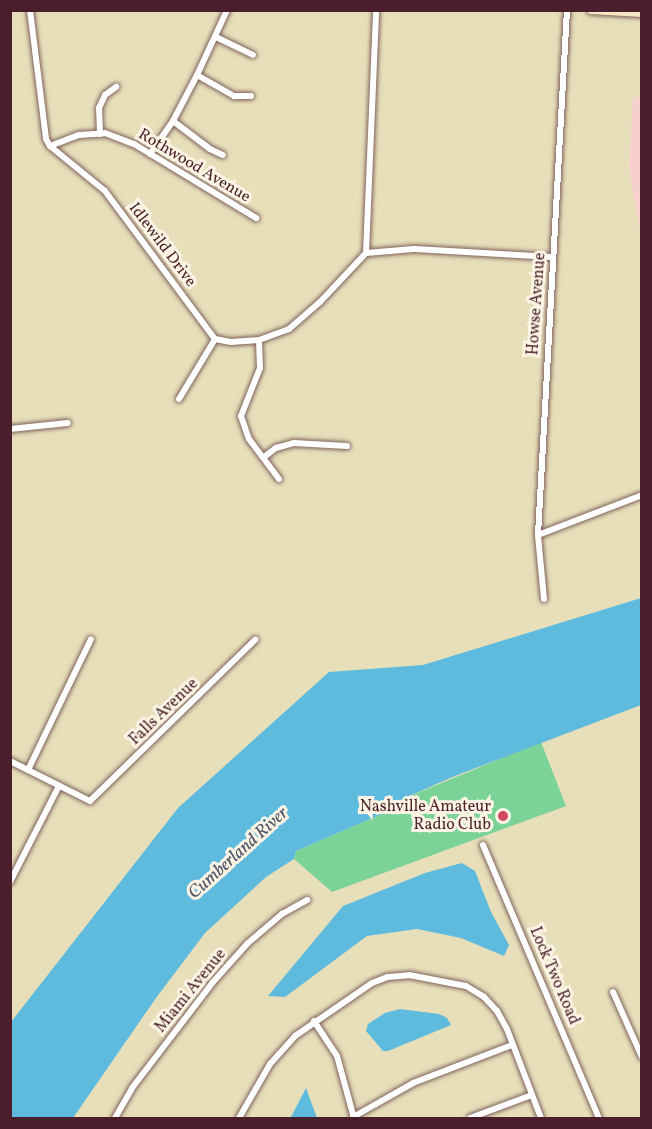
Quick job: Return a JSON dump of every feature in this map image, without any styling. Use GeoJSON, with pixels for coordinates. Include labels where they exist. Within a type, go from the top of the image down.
{"type":"FeatureCollection","features":[{"type":"Feature","properties":{"kind":"main road"},"geometry":{"type":"LineString","coordinates":[[591,10],[642,13]]}},
{"type":"Feature","properties":{"kind":"street"},"geometry":{"type":"LineString","coordinates":[[30,10],[43,126],[50,146]]}},
{"type":"Feature","properties":{"kind":"street"},"geometry":{"type":"LineString","coordinates":[[150,154],[173,120],[216,37],[227,10]]}},
{"type":"Feature","properties":{"kind":"street"},"geometry":{"type":"LineString","coordinates":[[179,399],[214,339],[231,342],[259,340],[289,329],[320,303],[364,255],[376,10]]}},
{"type":"Feature","properties":{"kind":"street","name":"Howse Avenue"},"geometry":{"type":"LineString","coordinates":[[544,599],[538,535],[567,10]]}},
{"type":"Feature","properties":{"kind":"street"},"geometry":{"type":"LineString","coordinates":[[216,37],[253,55]]}},
{"type":"Feature","properties":{"kind":"street"},"geometry":{"type":"LineString","coordinates":[[197,75],[234,96],[251,96]]}},
{"type":"Feature","properties":{"kind":"street"},"geometry":{"type":"LineString","coordinates":[[100,134],[99,108],[105,95],[116,87]]}},
{"type":"Feature","properties":{"kind":"street"},"geometry":{"type":"LineString","coordinates":[[173,120],[210,149],[223,155]]}},
{"type":"Feature","properties":{"kind":"street","name":"Rothwood Avenue"},"geometry":{"type":"LineString","coordinates":[[50,146],[79,135],[100,134],[134,144],[256,218]]}},
{"type":"Feature","properties":{"kind":"street","name":"Idlewild Drive"},"geometry":{"type":"LineString","coordinates":[[50,146],[105,191],[214,339]]}},
{"type":"Feature","properties":{"kind":"street"},"geometry":{"type":"LineString","coordinates":[[364,255],[414,249],[553,257]]}},
{"type":"Feature","properties":{"kind":"street"},"geometry":{"type":"LineString","coordinates":[[259,340],[260,368],[242,416],[249,439],[279,479]]}},
{"type":"Feature","properties":{"kind":"street"},"geometry":{"type":"LineString","coordinates":[[10,429],[68,423]]}},
{"type":"Feature","properties":{"kind":"street"},"geometry":{"type":"LineString","coordinates":[[264,457],[276,448],[294,443],[347,446]]}},
{"type":"Feature","properties":{"kind":"street"},"geometry":{"type":"LineString","coordinates":[[538,535],[642,495]]}},
{"type":"Feature","properties":{"kind":"street"},"geometry":{"type":"LineString","coordinates":[[28,770],[91,639]]}},
{"type":"Feature","properties":{"kind":"street","name":"Falls Avenue"},"geometry":{"type":"LineString","coordinates":[[59,786],[89,801],[230,667],[255,640]]}},
{"type":"Feature","properties":{"kind":"street"},"geometry":{"type":"LineString","coordinates":[[10,761],[59,786],[10,882]]}},
{"type":"Feature","properties":{"kind":"street","name":"Lock Two Road"},"geometry":{"type":"LineString","coordinates":[[483,845],[599,1119]]}},
{"type":"Feature","properties":{"kind":"street","name":"Miami Avenue"},"geometry":{"type":"LineString","coordinates":[[115,1119],[132,1088],[213,982],[248,943],[282,914],[307,900]]}},
{"type":"Feature","properties":{"kind":"street"},"geometry":{"type":"LineString","coordinates":[[239,1119],[283,1048],[314,1021],[372,983],[388,977],[409,975],[466,986],[484,997],[497,1011],[541,1119]]}},
{"type":"Feature","properties":{"kind":"street"},"geometry":{"type":"LineString","coordinates":[[613,992],[642,1057]]}},
{"type":"Feature","properties":{"kind":"street"},"geometry":{"type":"LineString","coordinates":[[314,1021],[337,1056],[353,1118],[413,1083],[512,1045]]}},
{"type":"Feature","properties":{"kind":"street"},"geometry":{"type":"LineString","coordinates":[[470,1119],[532,1095]]}},
{"type":"Feature","properties":{"kind":"shaded area"},"geometry":{"type":"Polygon","coordinates":[[[633,97],[641,97],[641,237],[629,167],[633,97]]]}},
{"type":"Feature","properties":{"kind":"green space"},"geometry":{"type":"Polygon","coordinates":[[[541,742],[566,806],[332,892],[294,859],[296,851],[382,814],[381,808],[541,742]]]}},
{"type":"Feature","properties":{"kind":"water","name":"Cumberland River"},"geometry":{"type":"Polygon","coordinates":[[[641,598],[641,705],[455,776],[382,808],[382,814],[296,851],[294,859],[266,877],[205,933],[156,998],[73,1118],[11,1118],[11,1022],[178,808],[329,672],[423,665],[641,598]]]}},
{"type":"Feature","properties":{"kind":"water"},"geometry":{"type":"Polygon","coordinates":[[[462,863],[475,871],[491,912],[509,945],[504,956],[461,938],[417,929],[367,936],[285,997],[268,996],[343,906],[425,873],[462,863]]]}},
{"type":"Feature","properties":{"kind":"water"},"geometry":{"type":"Polygon","coordinates":[[[400,1009],[439,1014],[447,1018],[451,1025],[383,1051],[366,1031],[368,1024],[385,1013],[400,1009]]]}},
{"type":"Feature","properties":{"kind":"water"},"geometry":{"type":"Polygon","coordinates":[[[306,1088],[317,1118],[290,1118],[292,1115],[306,1088]]]}},
{"type":"Feature","properties":{"kind":"place","name":"Nashville Amateur Radio Club"},"geometry":{"type":"Point","coordinates":[503,816]}}]}
